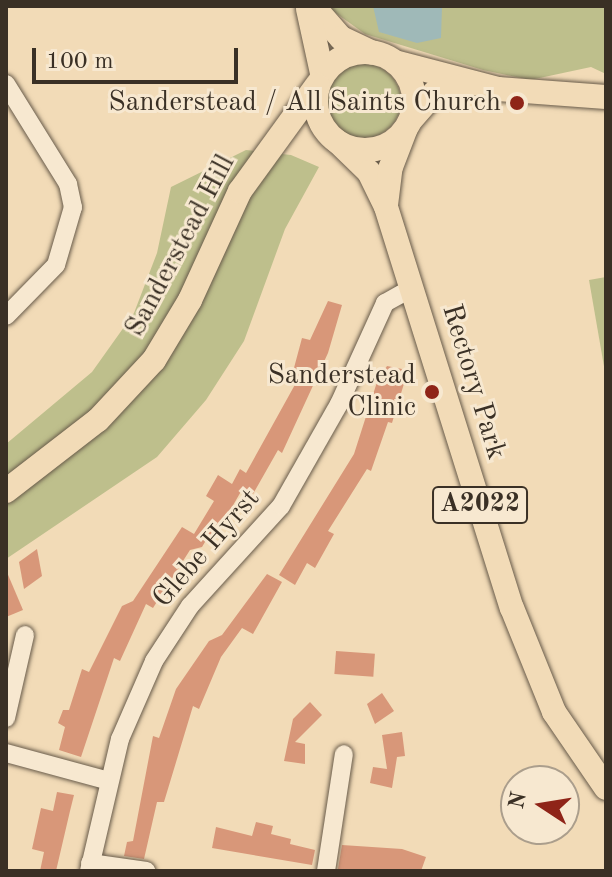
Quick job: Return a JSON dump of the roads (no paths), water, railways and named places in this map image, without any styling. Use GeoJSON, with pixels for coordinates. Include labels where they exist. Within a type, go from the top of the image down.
{"type":"FeatureCollection","features":[{"type":"Feature","properties":{"kind":"main road"},"geometry":{"type":"LineString","coordinates":[[310,6],[341,38],[388,59],[476,84],[606,97]]}},
{"type":"Feature","properties":{"kind":"main road"},"geometry":{"type":"LineString","coordinates":[[310,6],[320,79],[318,116],[334,139],[376,147],[392,143],[441,89],[476,84]]}},
{"type":"Feature","properties":{"kind":"main road"},"geometry":{"type":"LineString","coordinates":[[320,79],[347,57],[388,59],[412,85],[408,126]]}},
{"type":"Feature","properties":{"kind":"main road","name":"Sanderstead Hill"},"geometry":{"type":"LineString","coordinates":[[6,491],[98,420],[154,360],[264,156],[320,79]]}},
{"type":"Feature","properties":{"kind":"main road","name":"Rectory Park"},"geometry":{"type":"LineString","coordinates":[[386,207],[391,167],[408,126]]}},
{"type":"Feature","properties":{"kind":"main road","name":"Sanderstead Hill"},"geometry":{"type":"LineString","coordinates":[[264,156],[309,133],[334,139]]}},
{"type":"Feature","properties":{"kind":"main road","name":"Rectory Park"},"geometry":{"type":"LineString","coordinates":[[334,139],[369,172],[386,207],[512,608],[554,712],[606,788]]}},
{"type":"Feature","properties":{"kind":"street"},"geometry":{"type":"LineString","coordinates":[[6,84],[68,184],[73,207],[56,265],[6,316]]}},
{"type":"Feature","properties":{"kind":"street","name":"Glebe Hyrst"},"geometry":{"type":"LineString","coordinates":[[89,867],[109,781],[130,711],[157,656],[190,606],[281,506],[339,404],[385,303],[412,288]]}},
{"type":"Feature","properties":{"kind":"street"},"geometry":{"type":"LineString","coordinates":[[6,718],[25,635]]}},
{"type":"Feature","properties":{"kind":"street"},"geometry":{"type":"LineString","coordinates":[[6,753],[109,781]]}},
{"type":"Feature","properties":{"kind":"street"},"geometry":{"type":"LineString","coordinates":[[326,871],[344,754]]}},
{"type":"Feature","properties":{"kind":"street"},"geometry":{"type":"LineString","coordinates":[[89,867],[146,871]]}},
{"type":"Feature","properties":{"kind":"water"},"geometry":{"type":"Polygon","coordinates":[[[373,6],[442,6],[441,38],[417,43],[379,32],[373,6]]]}},
{"type":"Feature","properties":{"kind":"place","name":"Sanderstead / All Saints Church"},"geometry":{"type":"Point","coordinates":[517,103]}},
{"type":"Feature","properties":{"kind":"place","name":"Sanderstead Clinic"},"geometry":{"type":"Point","coordinates":[432,392]}}]}
